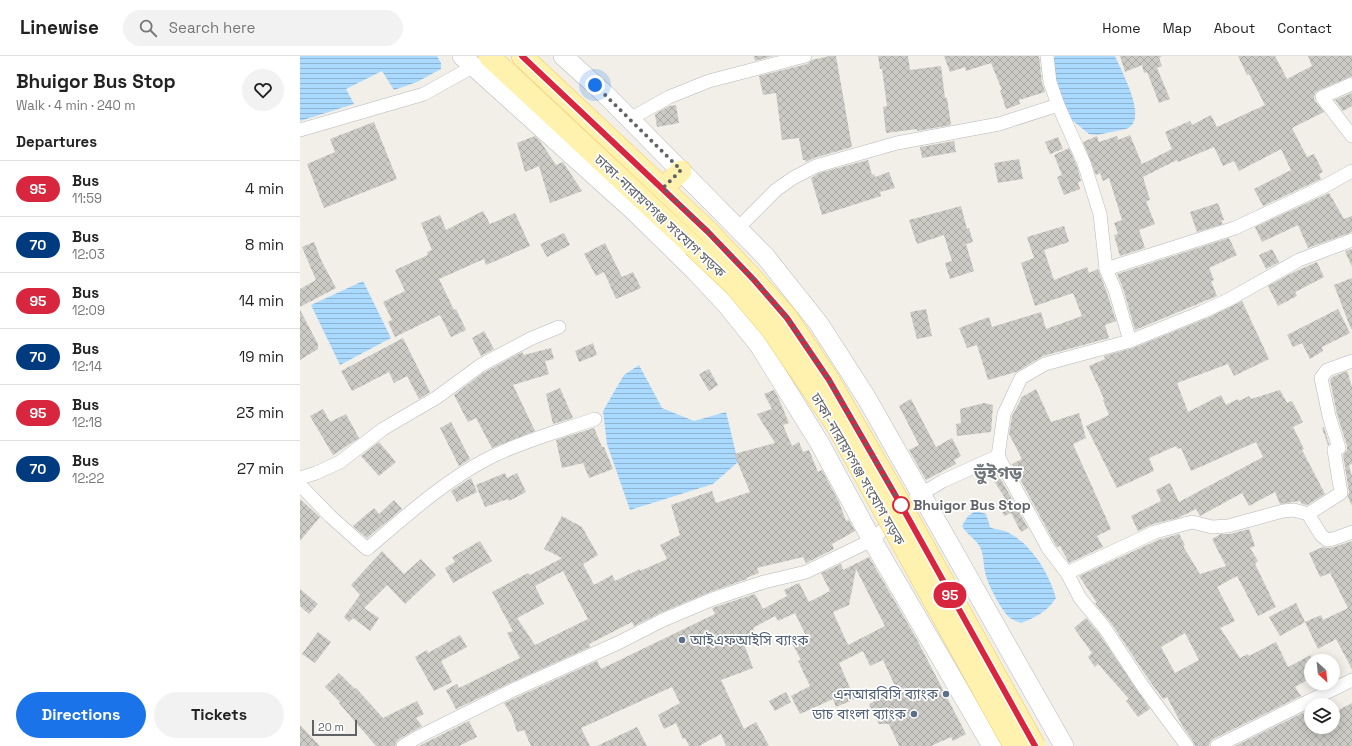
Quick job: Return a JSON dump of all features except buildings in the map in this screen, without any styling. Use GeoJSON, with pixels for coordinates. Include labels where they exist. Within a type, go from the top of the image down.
{"type":"FeatureCollection","features":[{"type":"Feature","properties":{"kind":"main road","name":"ঢাকা-নারায়ণগঞ্জ সংযোগ সড়ক"},"geometry":{"type":"LineString","coordinates":[[522,56],[708,232],[754,280],[787,318],[829,380],[901,505],[1035,746]]}},
{"type":"Feature","properties":{"kind":"main road","name":"ঢাকা-নারায়ণগঞ্জ সংযোগ সড়ক"},"geometry":{"type":"LineString","coordinates":[[475,59],[640,207],[693,246],[735,286],[772,330],[837,426],[1014,746]]}},
{"type":"Feature","properties":{"kind":"main road"},"geometry":{"type":"LineString","coordinates":[[663,188],[681,170]]}},
{"type":"Feature","properties":{"kind":"street"},"geometry":{"type":"LineString","coordinates":[[563,56],[605,94],[765,256],[819,324],[866,397],[1064,746]]}},
{"type":"Feature","properties":{"kind":"street"},"geometry":{"type":"LineString","coordinates":[[630,119],[669,97],[709,81],[805,56]]}},
{"type":"Feature","properties":{"kind":"street"},"geometry":{"type":"LineString","coordinates":[[1047,56],[1050,82],[1058,105],[1084,163],[1100,214],[1106,269],[1115,290],[1130,341]]}},
{"type":"Feature","properties":{"kind":"street"},"geometry":{"type":"LineString","coordinates":[[300,130],[424,94],[475,59]]}},
{"type":"Feature","properties":{"kind":"street"},"geometry":{"type":"LineString","coordinates":[[1352,84],[1322,97],[1352,136]]}},
{"type":"Feature","properties":{"kind":"street"},"geometry":{"type":"LineString","coordinates":[[738,228],[776,190],[816,166],[897,143],[999,124],[1058,105]]}},
{"type":"Feature","properties":{"kind":"street"},"geometry":{"type":"LineString","coordinates":[[1106,269],[1235,228],[1328,185],[1352,171]]}},
{"type":"Feature","properties":{"kind":"street"},"geometry":{"type":"LineString","coordinates":[[640,207],[695,271],[726,304],[759,345],[819,442],[872,540],[992,746]]}},
{"type":"Feature","properties":{"kind":"street"},"geometry":{"type":"LineString","coordinates":[[1186,746],[1142,685],[1104,627],[1080,598],[1067,573],[1048,548],[998,456],[1004,414],[1021,378],[1045,364],[1130,341],[1228,300],[1299,260],[1352,240]]}},
{"type":"Feature","properties":{"kind":"street"},"geometry":{"type":"LineString","coordinates":[[300,478],[316,473],[340,462],[382,429],[436,398],[481,366],[532,338],[560,327]]}},
{"type":"Feature","properties":{"kind":"street"},"geometry":{"type":"LineString","coordinates":[[1308,514],[1342,493],[1334,450],[1340,448],[1329,416],[1321,378],[1327,370],[1352,360]]}},
{"type":"Feature","properties":{"kind":"street"},"geometry":{"type":"LineString","coordinates":[[300,485],[330,516],[367,549],[443,488],[490,458],[538,437],[595,419]]}},
{"type":"Feature","properties":{"kind":"street"},"geometry":{"type":"LineString","coordinates":[[403,746],[418,737],[513,690],[618,643],[663,620],[713,599],[764,582],[806,572],[872,540],[921,494],[943,481],[998,456]]}},
{"type":"Feature","properties":{"kind":"street"},"geometry":{"type":"LineString","coordinates":[[1067,573],[1155,532],[1192,522],[1212,527],[1228,526],[1283,511],[1294,510],[1308,514],[1321,535],[1327,540],[1352,532]]}},
{"type":"Feature","properties":{"kind":"street"},"geometry":{"type":"LineString","coordinates":[[1217,746],[1352,680]]}},
{"type":"Feature","properties":{"kind":"water"},"geometry":{"type":"Polygon","coordinates":[[[300,56],[437,56],[441,63],[441,69],[417,82],[394,90],[382,71],[346,89],[354,104],[300,121],[300,56]]]}},
{"type":"Feature","properties":{"kind":"water"},"geometry":{"type":"Polygon","coordinates":[[[1055,56],[1115,56],[1132,95],[1135,106],[1133,124],[1126,129],[1097,135],[1089,134],[1072,120],[1064,105],[1051,64],[1055,56]]]}},
{"type":"Feature","properties":{"kind":"water"},"geometry":{"type":"Polygon","coordinates":[[[363,281],[391,338],[340,365],[311,305],[363,281]]]}},
{"type":"Feature","properties":{"kind":"water"},"geometry":{"type":"Polygon","coordinates":[[[639,365],[662,408],[694,421],[726,412],[738,462],[713,484],[630,510],[607,444],[603,411],[624,375],[639,365]]]}},
{"type":"Feature","properties":{"kind":"water"},"geometry":{"type":"Polygon","coordinates":[[[974,512],[986,514],[990,527],[1005,531],[1024,543],[1044,569],[1056,598],[1053,603],[1041,614],[1021,623],[1010,618],[1006,614],[988,583],[980,547],[962,526],[968,516],[974,512]]]}},
{"type":"Feature","properties":{"kind":"bus line","name":"95"},"geometry":{"type":"LineString","coordinates":[[522,56],[708,232],[754,280],[787,318],[829,380],[901,505],[1035,746]]}},
{"type":"Feature","properties":{"kind":"place","name":"Bhuigor Bus Stop"},"geometry":{"type":"Point","coordinates":[901,505]}},
{"type":"Feature","properties":{"kind":"place","name":"আইএফআইসি ব্যাংক"},"geometry":{"type":"Point","coordinates":[682,640]}},
{"type":"Feature","properties":{"kind":"place","name":"এনআরবিসি ব্যাংক"},"geometry":{"type":"Point","coordinates":[946,694]}},
{"type":"Feature","properties":{"kind":"place","name":"ডাচ বাংলা ব্যাংক"},"geometry":{"type":"Point","coordinates":[914,714]}},
{"type":"Feature","properties":{"kind":"district","name":"ভুঁইগড়"},"geometry":{"type":"Point","coordinates":[998,473]}},
{"type":"Feature","properties":{"kind":"route"},"geometry":{"type":"LineString","coordinates":[[595,85],[681,170],[663,188],[754,280],[787,318],[829,380],[901,505]]}}]}
